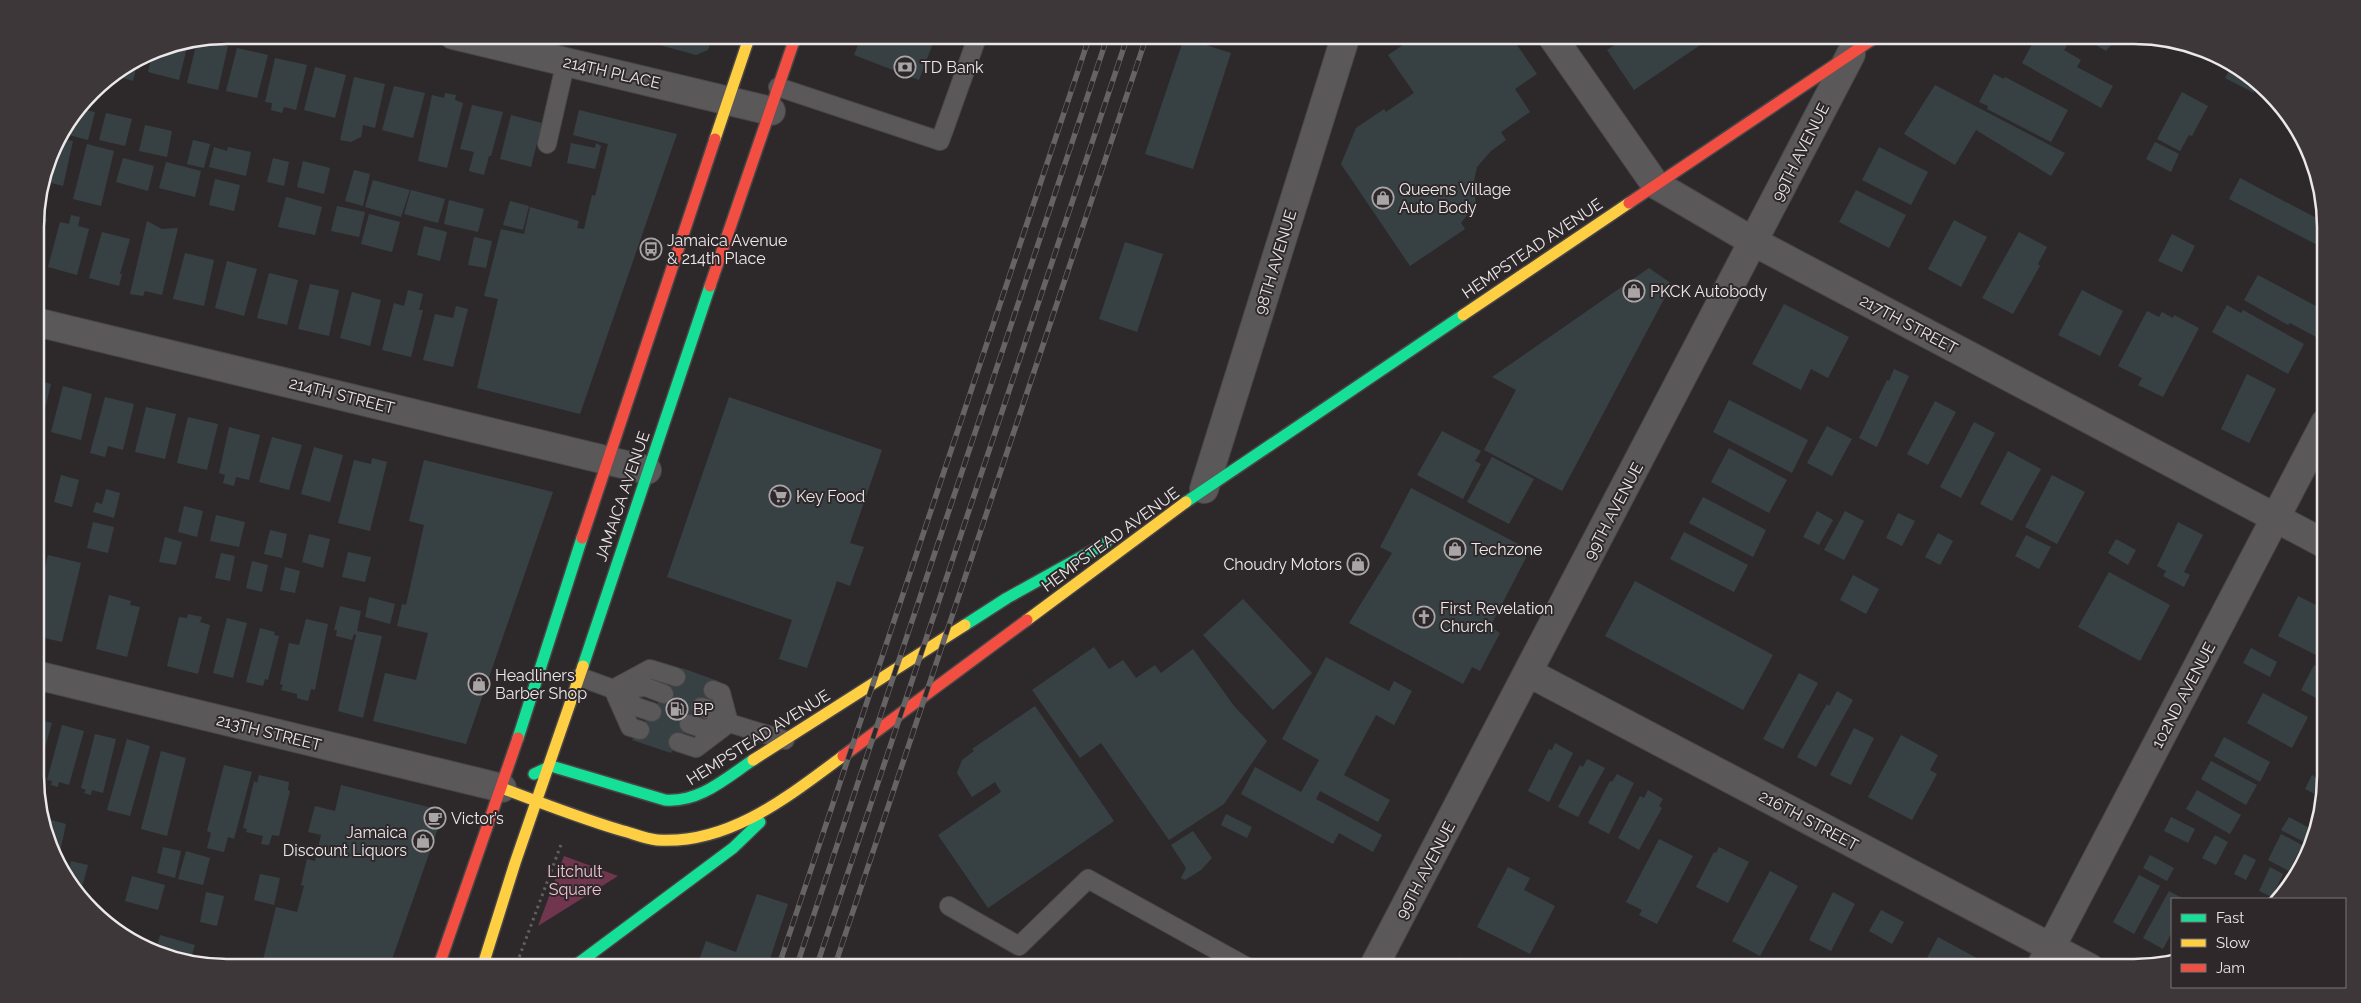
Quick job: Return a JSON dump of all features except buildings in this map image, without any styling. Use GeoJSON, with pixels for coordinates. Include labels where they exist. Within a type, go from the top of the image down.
{"type":"FeatureCollection","features":[{"type":"Feature","properties":{"kind":"main road","name":"JAMAICA AVENUE"},"geometry":{"type":"LineString","coordinates":[[441,959],[478,851],[516,782],[607,459],[747,44]]}},
{"type":"Feature","properties":{"kind":"main road","name":"JAMAICA AVENUE"},"geometry":{"type":"LineString","coordinates":[[485,959],[515,864],[551,766],[647,470],[793,44]]}},
{"type":"Feature","properties":{"kind":"main road","name":"HEMPSTEAD AVENUE"},"geometry":{"type":"LineString","coordinates":[[516,782],[537,804],[654,840],[696,838],[723,831],[746,821],[785,798],[1204,489],[1866,44]]}},
{"type":"Feature","properties":{"kind":"main road","name":"HEMPSTEAD AVENUE"},"geometry":{"type":"LineString","coordinates":[[551,766],[665,800],[694,798],[1008,598],[1204,489]]}},
{"type":"Feature","properties":{"kind":"main road"},"geometry":{"type":"LineString","coordinates":[[516,782],[551,766]]}},
{"type":"Feature","properties":{"kind":"main road"},"geometry":{"type":"LineString","coordinates":[[584,959],[733,848],[785,798]]}},
{"type":"Feature","properties":{"kind":"street","name":"214TH PLACE"},"geometry":{"type":"LineString","coordinates":[[492,44],[728,99],[775,99]]}},
{"type":"Feature","properties":{"kind":"street","name":"98TH AVENUE"},"geometry":{"type":"LineString","coordinates":[[1204,489],[1343,44]]}},
{"type":"Feature","properties":{"kind":"street","name":"217TH STREET"},"geometry":{"type":"LineString","coordinates":[[1558,44],[1655,184],[1754,242],[2317,540]]}},
{"type":"Feature","properties":{"kind":"street","name":"99TH AVENUE"},"geometry":{"type":"LineString","coordinates":[[1378,959],[1529,674],[1850,54]]}},
{"type":"Feature","properties":{"kind":"street","name":"214TH STREET"},"geometry":{"type":"LineString","coordinates":[[44,324],[647,470]]}},
{"type":"Feature","properties":{"kind":"street","name":"102ND AVENUE"},"geometry":{"type":"LineString","coordinates":[[2046,957],[2317,439]]}},
{"type":"Feature","properties":{"kind":"street","name":"216TH STREET"},"geometry":{"type":"LineString","coordinates":[[1529,674],[2046,957]]}},
{"type":"Feature","properties":{"kind":"street","name":"213TH STREET"},"geometry":{"type":"LineString","coordinates":[[44,677],[516,782]]}},
{"type":"Feature","properties":{"kind":"lane"},"geometry":{"type":"LineString","coordinates":[[775,99],[940,141],[975,44]]}},
{"type":"Feature","properties":{"kind":"lane"},"geometry":{"type":"LineString","coordinates":[[547,144],[566,61]]}},
{"type":"Feature","properties":{"kind":"lane"},"geometry":{"type":"LineString","coordinates":[[613,689],[650,670],[676,678]]}},
{"type":"Feature","properties":{"kind":"lane"},"geometry":{"type":"LineString","coordinates":[[580,677],[613,689],[637,707],[652,712]]}},
{"type":"Feature","properties":{"kind":"lane"},"geometry":{"type":"LineString","coordinates":[[613,689],[646,687],[664,694]]}},
{"type":"Feature","properties":{"kind":"lane"},"geometry":{"type":"LineString","coordinates":[[613,689],[630,727],[640,730]]}},
{"type":"Feature","properties":{"kind":"lane"},"geometry":{"type":"LineString","coordinates":[[713,690],[721,693],[729,723]]}},
{"type":"Feature","properties":{"kind":"lane"},"geometry":{"type":"LineString","coordinates":[[701,707],[712,710],[729,723],[785,740]]}},
{"type":"Feature","properties":{"kind":"lane"},"geometry":{"type":"LineString","coordinates":[[690,724],[704,729],[729,723]]}},
{"type":"Feature","properties":{"kind":"lane"},"geometry":{"type":"LineString","coordinates":[[678,742],[696,748],[729,723]]}},
{"type":"Feature","properties":{"kind":"lane"},"geometry":{"type":"LineString","coordinates":[[949,906],[1019,946],[1088,879],[1233,959]]}},
{"type":"Feature","properties":{"kind":"path"},"geometry":{"type":"LineString","coordinates":[[518,959],[564,835]]}},
{"type":"Feature","properties":{"kind":"green space","name":"Litchult Square"},"geometry":{"type":"Polygon","coordinates":[[[564,856],[618,876],[538,926],[564,856]]]}},
{"type":"Feature","properties":{"kind":"railway"},"geometry":{"type":"LineString","coordinates":[[781,959],[1087,44]]}},
{"type":"Feature","properties":{"kind":"railway"},"geometry":{"type":"LineString","coordinates":[[799,959],[1105,44]]}},
{"type":"Feature","properties":{"kind":"railway"},"geometry":{"type":"LineString","coordinates":[[819,959],[1125,44]]}},
{"type":"Feature","properties":{"kind":"railway"},"geometry":{"type":"LineString","coordinates":[[837,959],[1144,44]]}},
{"type":"Feature","properties":{"kind":"traffic: fast"},"geometry":{"type":"LineString","coordinates":[[583,666],[710,286]]}},
{"type":"Feature","properties":{"kind":"traffic: fast"},"geometry":{"type":"LineString","coordinates":[[1186,502],[1463,315]]}},
{"type":"Feature","properties":{"kind":"traffic: fast"},"geometry":{"type":"LineString","coordinates":[[518,738],[582,538]]}},
{"type":"Feature","properties":{"kind":"traffic: fast"},"geometry":{"type":"LineString","coordinates":[[965,625],[1007,598],[1106,543]]}},
{"type":"Feature","properties":{"kind":"traffic: fast"},"geometry":{"type":"LineString","coordinates":[[534,774],[551,766],[665,800],[677,800],[689,798],[712,788],[753,760]]}},
{"type":"Feature","properties":{"kind":"traffic: fast"},"geometry":{"type":"LineString","coordinates":[[584,959],[733,848],[760,822]]}},
{"type":"Feature","properties":{"kind":"traffic: slow"},"geometry":{"type":"LineString","coordinates":[[715,139],[747,44]]}},
{"type":"Feature","properties":{"kind":"traffic: slow"},"geometry":{"type":"LineString","coordinates":[[1463,315],[1629,203]]}},
{"type":"Feature","properties":{"kind":"traffic: slow"},"geometry":{"type":"LineString","coordinates":[[1027,620],[1186,502]]}},
{"type":"Feature","properties":{"kind":"traffic: slow"},"geometry":{"type":"LineString","coordinates":[[753,760],[965,625]]}},
{"type":"Feature","properties":{"kind":"traffic: slow"},"geometry":{"type":"LineString","coordinates":[[485,959],[515,863],[583,666]]}},
{"type":"Feature","properties":{"kind":"traffic: slow"},"geometry":{"type":"LineString","coordinates":[[502,788],[575,815],[643,837],[657,840],[683,839],[709,835],[757,815],[801,787],[843,756]]}},
{"type":"Feature","properties":{"kind":"traffic: jam"},"geometry":{"type":"LineString","coordinates":[[710,286],[793,44]]}},
{"type":"Feature","properties":{"kind":"traffic: jam"},"geometry":{"type":"LineString","coordinates":[[1629,203],[1866,44]]}},
{"type":"Feature","properties":{"kind":"traffic: jam"},"geometry":{"type":"LineString","coordinates":[[582,538],[715,139]]}},
{"type":"Feature","properties":{"kind":"traffic: jam"},"geometry":{"type":"LineString","coordinates":[[843,756],[1027,620]]}},
{"type":"Feature","properties":{"kind":"traffic: jam"},"geometry":{"type":"LineString","coordinates":[[441,959],[518,738]]}},
{"type":"Feature","properties":{"kind":"place","name":"TD Bank"},"geometry":{"type":"Point","coordinates":[905,67]}},
{"type":"Feature","properties":{"kind":"place","name":"Queens Village Auto Body"},"geometry":{"type":"Point","coordinates":[1383,198]}},
{"type":"Feature","properties":{"kind":"place","name":"Jamaica Avenue & 214th Place"},"geometry":{"type":"Point","coordinates":[651,249]}},
{"type":"Feature","properties":{"kind":"place","name":"PKCK Autobody"},"geometry":{"type":"Point","coordinates":[1634,291]}},
{"type":"Feature","properties":{"kind":"place","name":"Key Food"},"geometry":{"type":"Point","coordinates":[780,496]}},
{"type":"Feature","properties":{"kind":"place","name":"Techzone"},"geometry":{"type":"Point","coordinates":[1455,549]}},
{"type":"Feature","properties":{"kind":"place","name":"Choudry Motors"},"geometry":{"type":"Point","coordinates":[1358,564]}},
{"type":"Feature","properties":{"kind":"place","name":"First Revelation Church"},"geometry":{"type":"Point","coordinates":[1424,617]}},
{"type":"Feature","properties":{"kind":"place","name":"Headliners Barber Shop"},"geometry":{"type":"Point","coordinates":[479,684]}},
{"type":"Feature","properties":{"kind":"place","name":"BP"},"geometry":{"type":"Point","coordinates":[677,709]}},
{"type":"Feature","properties":{"kind":"place","name":"Victor’s"},"geometry":{"type":"Point","coordinates":[435,818]}},
{"type":"Feature","properties":{"kind":"place","name":"Jamaica Discount Liquors"},"geometry":{"type":"Point","coordinates":[423,841]}}]}
